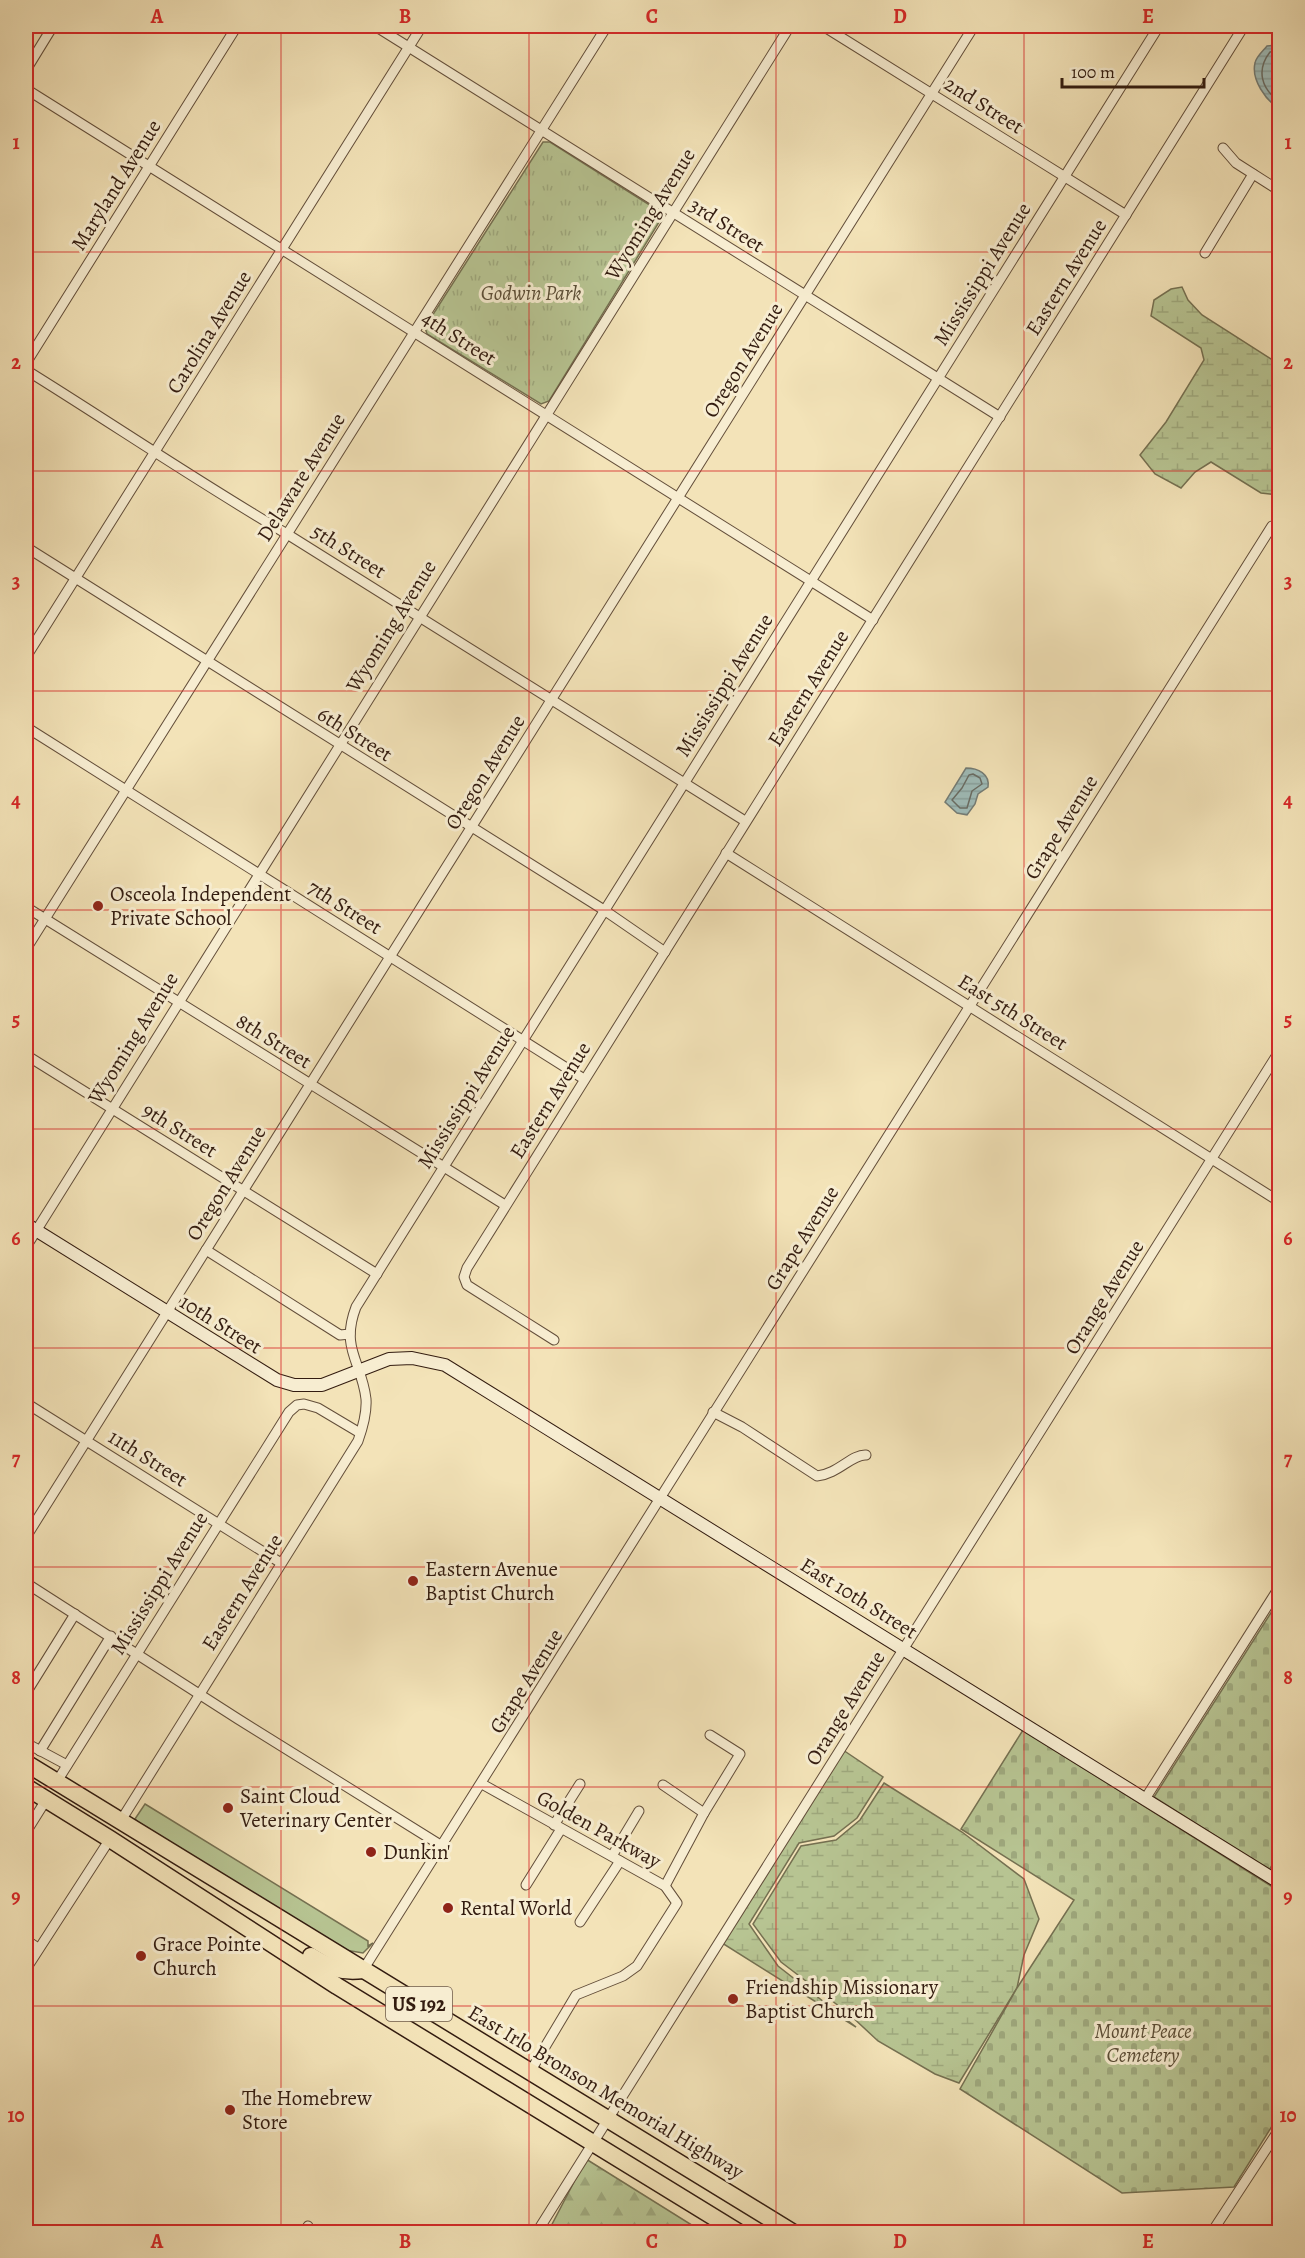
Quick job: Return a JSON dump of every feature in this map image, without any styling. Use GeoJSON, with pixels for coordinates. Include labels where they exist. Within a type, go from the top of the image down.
{"type":"FeatureCollection","features":[{"type":"Feature","properties":{"kind":"highway"},"geometry":{"type":"LineString","coordinates":[[27,1769],[32,1779],[101,1823],[120,1822]]}},
{"type":"Feature","properties":{"kind":"highway","name":"US 192"},"geometry":{"type":"LineString","coordinates":[[27,1769],[56,1783],[120,1822]]}},
{"type":"Feature","properties":{"kind":"highway","name":"US 192"},"geometry":{"type":"LineString","coordinates":[[26,1787],[337,1986],[738,2232]]}},
{"type":"Feature","properties":{"kind":"highway","name":"East Irlo Bronson Memorial Highway"},"geometry":{"type":"LineString","coordinates":[[120,1822],[792,2232]]}},
{"type":"Feature","properties":{"kind":"highway"},"geometry":{"type":"LineString","coordinates":[[110,1839],[131,1838],[217,1892],[230,1888]]}},
{"type":"Feature","properties":{"kind":"highway"},"geometry":{"type":"LineString","coordinates":[[213,1905],[234,1908],[331,1968],[345,1972],[363,1970]]}},
{"type":"Feature","properties":{"kind":"street"},"geometry":{"type":"LineString","coordinates":[[26,70],[53,26]]}},
{"type":"Feature","properties":{"kind":"street","name":"Maryland Avenue"},"geometry":{"type":"LineString","coordinates":[[26,363],[237,26]]}},
{"type":"Feature","properties":{"kind":"street","name":"3rd Street"},"geometry":{"type":"LineString","coordinates":[[375,26],[1000,417]]}},
{"type":"Feature","properties":{"kind":"street","name":"Carolina Avenue"},"geometry":{"type":"LineString","coordinates":[[26,657],[422,26]]}},
{"type":"Feature","properties":{"kind":"street","name":"Delaware Avenue"},"geometry":{"type":"LineString","coordinates":[[26,949],[205,660],[607,26]]}},
{"type":"Feature","properties":{"kind":"street","name":"Wyoming Avenue"},"geometry":{"type":"LineString","coordinates":[[26,1247],[31,1227],[110,1108],[790,26]]}},
{"type":"Feature","properties":{"kind":"street","name":"2nd Street"},"geometry":{"type":"LineString","coordinates":[[823,26],[1126,215]]}},
{"type":"Feature","properties":{"kind":"street","name":"Oregon Avenue"},"geometry":{"type":"LineString","coordinates":[[26,1537],[974,26]]}},
{"type":"Feature","properties":{"kind":"street","name":"Mississippi Avenue"},"geometry":{"type":"LineString","coordinates":[[358,1373],[351,1354],[350,1335],[356,1307],[1159,26]]}},
{"type":"Feature","properties":{"kind":"street","name":"Eastern Avenue"},"geometry":{"type":"LineString","coordinates":[[554,1340],[467,1285],[464,1277],[505,1205],[1244,26]]}},
{"type":"Feature","properties":{"kind":"street","name":"4th Street"},"geometry":{"type":"LineString","coordinates":[[26,89],[873,620]]}},
{"type":"Feature","properties":{"kind":"street"},"geometry":{"type":"LineString","coordinates":[[1223,148],[1236,163],[1280,191]]}},
{"type":"Feature","properties":{"kind":"street"},"geometry":{"type":"LineString","coordinates":[[1205,253],[1253,174]]}},
{"type":"Feature","properties":{"kind":"street","name":"5th Street"},"geometry":{"type":"LineString","coordinates":[[26,370],[156,450],[218,494],[287,534],[552,698],[745,821]]}},
{"type":"Feature","properties":{"kind":"street","name":"Grape Avenue"},"geometry":{"type":"LineString","coordinates":[[363,1970],[482,1784],[712,1412],[1272,526]]}},
{"type":"Feature","properties":{"kind":"street","name":"6th Street"},"geometry":{"type":"LineString","coordinates":[[26,547],[471,829],[604,910],[665,952]]}},
{"type":"Feature","properties":{"kind":"street","name":"7th Street"},"geometry":{"type":"LineString","coordinates":[[26,727],[584,1079]]}},
{"type":"Feature","properties":{"kind":"street","name":"East 5th Street"},"geometry":{"type":"LineString","coordinates":[[726,853],[1280,1202]]}},
{"type":"Feature","properties":{"kind":"street","name":"8th Street"},"geometry":{"type":"LineString","coordinates":[[26,907],[505,1205]]}},
{"type":"Feature","properties":{"kind":"street","name":"Orange Avenue"},"geometry":{"type":"LineString","coordinates":[[537,2232],[1280,1050]]}},
{"type":"Feature","properties":{"kind":"street","name":"9th Street"},"geometry":{"type":"LineString","coordinates":[[26,1055],[377,1274]]}},
{"type":"Feature","properties":{"kind":"street","name":"10th Street"},"geometry":{"type":"LineString","coordinates":[[31,1227],[277,1380],[309,1387],[358,1373],[389,1359],[412,1358]]}},
{"type":"Feature","properties":{"kind":"street"},"geometry":{"type":"LineString","coordinates":[[206,1250],[340,1335],[350,1335]]}},
{"type":"Feature","properties":{"kind":"street","name":"East 10th Street"},"geometry":{"type":"LineString","coordinates":[[412,1358],[437,1363],[459,1373],[1280,1883]]}},
{"type":"Feature","properties":{"kind":"street","name":"Eastern Avenue"},"geometry":{"type":"LineString","coordinates":[[120,1822],[360,1433],[366,1398],[358,1373]]}},
{"type":"Feature","properties":{"kind":"street","name":"11th Street"},"geometry":{"type":"LineString","coordinates":[[26,1404],[281,1563]]}},
{"type":"Feature","properties":{"kind":"street","name":"Mississippi Avenue"},"geometry":{"type":"LineString","coordinates":[[56,1783],[285,1417],[297,1406],[304,1404],[318,1407],[360,1433]]}},
{"type":"Feature","properties":{"kind":"street"},"geometry":{"type":"LineString","coordinates":[[712,1412],[742,1427],[817,1476],[831,1475],[859,1455],[866,1455]]}},
{"type":"Feature","properties":{"kind":"street"},"geometry":{"type":"LineString","coordinates":[[26,1583],[442,1846]]}},
{"type":"Feature","properties":{"kind":"street"},"geometry":{"type":"LineString","coordinates":[[1145,1799],[1280,1586]]}},
{"type":"Feature","properties":{"kind":"street"},"geometry":{"type":"LineString","coordinates":[[26,1692],[75,1614]]}},
{"type":"Feature","properties":{"kind":"street"},"geometry":{"type":"LineString","coordinates":[[40,1751],[111,1636]]}},
{"type":"Feature","properties":{"kind":"street"},"geometry":{"type":"LineString","coordinates":[[665,1886],[704,1813],[740,1754],[710,1735]]}},
{"type":"Feature","properties":{"kind":"street"},"geometry":{"type":"LineString","coordinates":[[26,1743],[67,1765]]}},
{"type":"Feature","properties":{"kind":"street","name":"Golden Parkway"},"geometry":{"type":"LineString","coordinates":[[482,1784],[665,1886],[677,1903],[637,1966],[623,1976],[576,1995],[530,2072]]}},
{"type":"Feature","properties":{"kind":"street"},"geometry":{"type":"LineString","coordinates":[[526,1884],[580,1784]]}},
{"type":"Feature","properties":{"kind":"street"},"geometry":{"type":"LineString","coordinates":[[663,1785],[704,1813]]}},
{"type":"Feature","properties":{"kind":"street"},"geometry":{"type":"LineString","coordinates":[[26,1832],[46,1800]]}},
{"type":"Feature","properties":{"kind":"street"},"geometry":{"type":"LineString","coordinates":[[580,1922],[639,1811]]}},
{"type":"Feature","properties":{"kind":"street"},"geometry":{"type":"LineString","coordinates":[[26,1969],[110,1839]]}},
{"type":"Feature","properties":{"kind":"street"},"geometry":{"type":"LineString","coordinates":[[26,1940],[38,1948]]}},
{"type":"Feature","properties":{"kind":"street"},"geometry":{"type":"LineString","coordinates":[[1212,2232],[1280,2128]]}},
{"type":"Feature","properties":{"kind":"green space","name":"Godwin Park"},"geometry":{"type":"Polygon","coordinates":[[[543,142],[550,142],[664,214],[549,401],[541,404],[427,334],[425,327],[543,142]]]}},
{"type":"Feature","properties":{"kind":"green space"},"geometry":{"type":"Polygon","coordinates":[[[1182,287],[1188,300],[1202,315],[1279,364],[1279,495],[1261,493],[1211,462],[1195,472],[1181,488],[1155,474],[1140,455],[1166,422],[1204,360],[1201,348],[1151,316],[1154,300],[1171,289],[1182,287]]]}},
{"type":"Feature","properties":{"kind":"green space"},"geometry":{"type":"Polygon","coordinates":[[[1279,1600],[1280,1853],[1269,1870],[1154,1797],[1279,1600]]]}},
{"type":"Feature","properties":{"kind":"green space","name":"Mount Peace Cemetery"},"geometry":{"type":"Polygon","coordinates":[[[1023,1730],[1279,1891],[1279,2115],[1234,2187],[1122,2193],[960,2089],[1017,1988],[1074,1900],[961,1829],[1023,1730]]]}},
{"type":"Feature","properties":{"kind":"green space"},"geometry":{"type":"Polygon","coordinates":[[[843,1750],[883,1777],[857,1818],[834,1836],[799,1843],[749,1924],[778,1966],[856,2027],[722,1943],[843,1750]]]}},
{"type":"Feature","properties":{"kind":"green space"},"geometry":{"type":"Polygon","coordinates":[[[884,1783],[962,1832],[1024,1879],[1039,1919],[1024,1955],[1017,1988],[959,2083],[935,2074],[878,2041],[848,2013],[781,1962],[753,1924],[801,1846],[836,1840],[860,1820],[884,1783]]]}},
{"type":"Feature","properties":{"kind":"green space"},"geometry":{"type":"Polygon","coordinates":[[[145,1804],[368,1941],[368,1946],[373,1943],[363,1953],[345,1950],[138,1822],[135,1819],[145,1804]]]}},
{"type":"Feature","properties":{"kind":"green space"},"geometry":{"type":"Polygon","coordinates":[[[586,2159],[703,2232],[548,2232],[586,2159]]]}},
{"type":"Feature","properties":{"kind":"water"},"geometry":{"type":"Polygon","coordinates":[[[1280,45],[1279,109],[1269,100],[1257,83],[1254,69],[1257,59],[1267,46],[1280,45]]]}},
{"type":"Feature","properties":{"kind":"water"},"geometry":{"type":"Polygon","coordinates":[[[966,768],[982,773],[988,782],[988,787],[978,794],[975,804],[967,815],[957,813],[945,802],[966,768]]]}},
{"type":"Feature","properties":{"kind":"place","name":"Osceola Independent Private School"},"geometry":{"type":"Point","coordinates":[98,906]}},
{"type":"Feature","properties":{"kind":"place","name":"Eastern Avenue Baptist Church"},"geometry":{"type":"Point","coordinates":[413,1581]}},
{"type":"Feature","properties":{"kind":"place","name":"Saint Cloud Veterinary Center"},"geometry":{"type":"Point","coordinates":[228,1808]}},
{"type":"Feature","properties":{"kind":"place","name":"Dunkin'"},"geometry":{"type":"Point","coordinates":[371,1852]}},
{"type":"Feature","properties":{"kind":"place","name":"Rental World"},"geometry":{"type":"Point","coordinates":[448,1908]}},
{"type":"Feature","properties":{"kind":"place","name":"Grace Pointe Church"},"geometry":{"type":"Point","coordinates":[141,1956]}},
{"type":"Feature","properties":{"kind":"place","name":"Friendship Missionary Baptist Church"},"geometry":{"type":"Point","coordinates":[733,1999]}},
{"type":"Feature","properties":{"kind":"place","name":"The Homebrew Store"},"geometry":{"type":"Point","coordinates":[230,2110]}}]}
